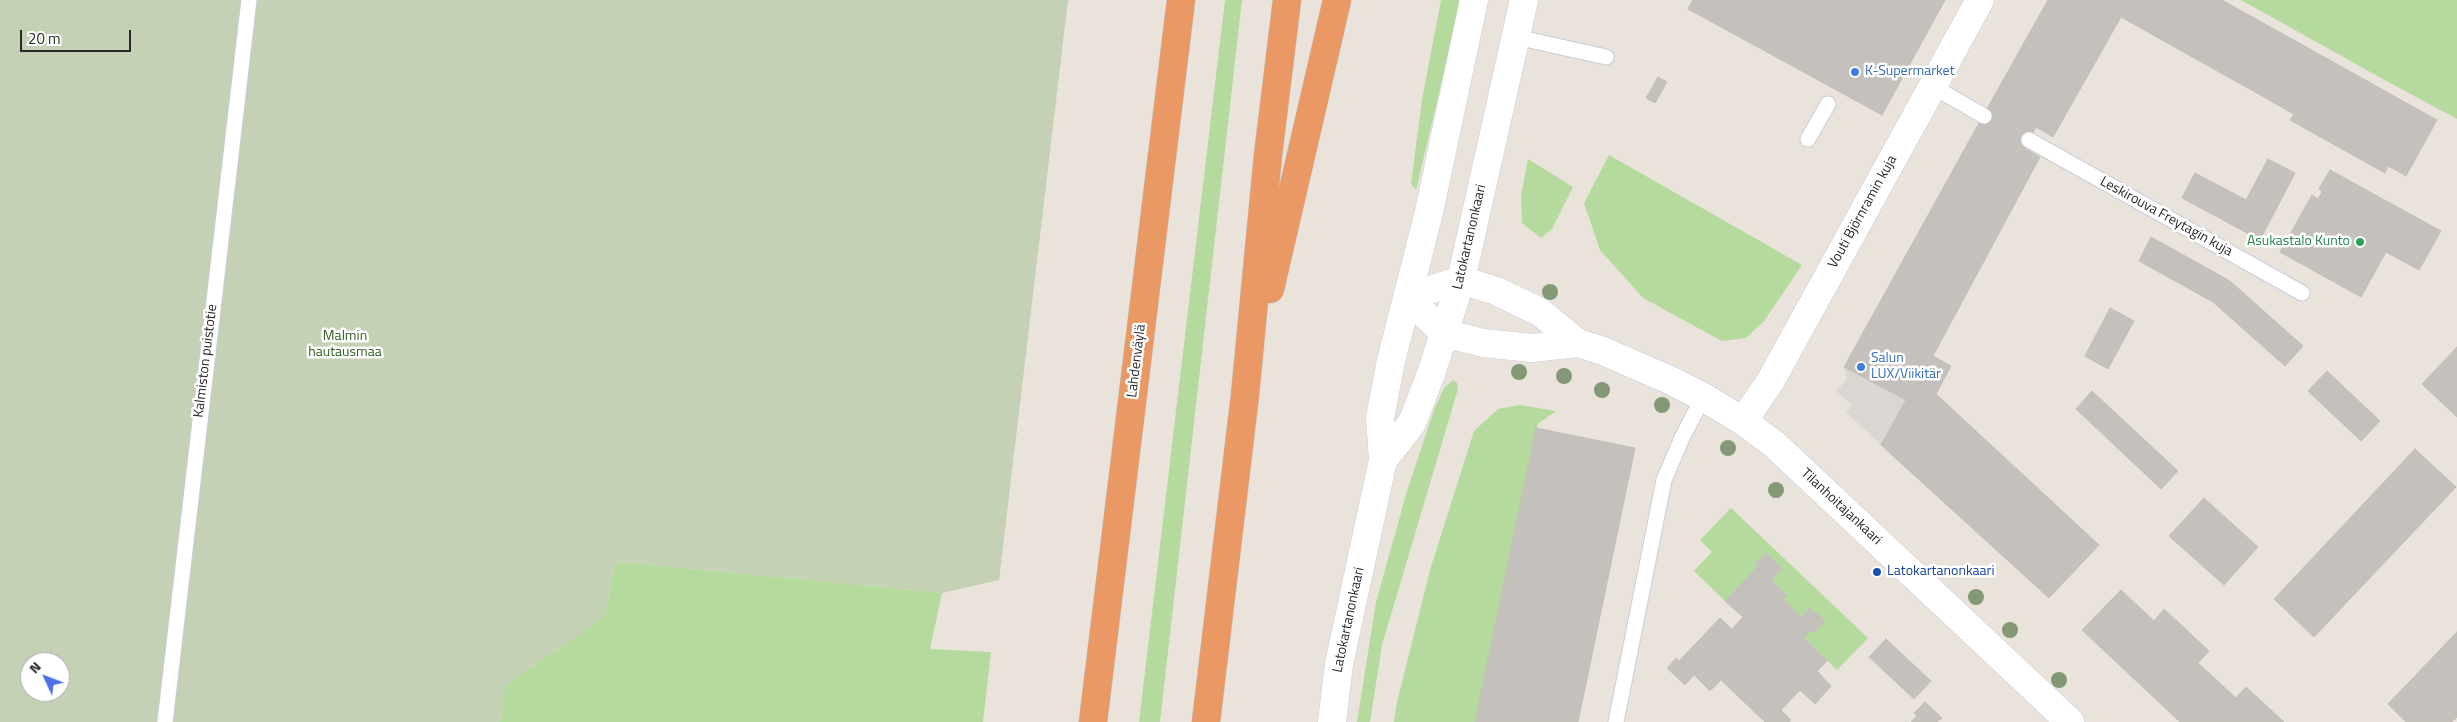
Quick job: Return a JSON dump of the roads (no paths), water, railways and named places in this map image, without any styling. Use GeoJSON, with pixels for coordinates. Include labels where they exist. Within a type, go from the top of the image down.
{"type":"FeatureCollection","features":[{"type":"Feature","properties":{"kind":"highway","name":"Lahdenväylä"},"geometry":{"type":"LineString","coordinates":[[1093,722],[1181,0]]}},
{"type":"Feature","properties":{"kind":"highway"},"geometry":{"type":"LineString","coordinates":[[1206,722],[1245,395],[1268,155],[1287,0]]}},
{"type":"Feature","properties":{"kind":"highway"},"geometry":{"type":"LineString","coordinates":[[1245,395],[1337,0]]}},
{"type":"Feature","properties":{"kind":"street","name":"Latokartanonkaari"},"geometry":{"type":"LineString","coordinates":[[1332,722],[1339,664],[1383,460],[1380,418],[1391,361],[1429,212],[1474,0]]}},
{"type":"Feature","properties":{"kind":"street","name":"Latokartanonkaari"},"geometry":{"type":"LineString","coordinates":[[1383,460],[1412,423],[1461,280],[1476,224],[1524,0]]}},
{"type":"Feature","properties":{"kind":"street","name":"Vouti Björnramin kuja"},"geometry":{"type":"LineString","coordinates":[[1743,421],[1770,382],[1980,0]]}},
{"type":"Feature","properties":{"kind":"street"},"geometry":{"type":"LineString","coordinates":[[1407,297],[1461,280]]}},
{"type":"Feature","properties":{"kind":"street","name":"Tilanhoitajankaari"},"geometry":{"type":"LineString","coordinates":[[1461,280],[1496,291],[1540,312],[1578,343],[1603,351],[1703,396],[1743,421],[1781,450],[2070,722]]}},
{"type":"Feature","properties":{"kind":"street","name":"Tilanhoitajankaari"},"geometry":{"type":"LineString","coordinates":[[1407,297],[1444,333],[1483,343],[1532,348],[1578,343]]}},
{"type":"Feature","properties":{"kind":"lane","name":"Kalmiston puistotie"},"geometry":{"type":"LineString","coordinates":[[165,722],[249,0]]}},
{"type":"Feature","properties":{"kind":"lane"},"geometry":{"type":"LineString","coordinates":[[1516,37],[1606,57]]}},
{"type":"Feature","properties":{"kind":"lane"},"geometry":{"type":"LineString","coordinates":[[1932,86],[1984,116]]}},
{"type":"Feature","properties":{"kind":"lane"},"geometry":{"type":"LineString","coordinates":[[1808,140],[1828,104]]}},
{"type":"Feature","properties":{"kind":"lane","name":"Leskirouva Freytagin kuja"},"geometry":{"type":"LineString","coordinates":[[2029,140],[2302,293]]}},
{"type":"Feature","properties":{"kind":"lane"},"geometry":{"type":"LineString","coordinates":[[1616,722],[1664,480],[1703,396]]}},
{"type":"Feature","properties":{"kind":"place","name":"K-Supermarket"},"geometry":{"type":"Point","coordinates":[1855,72]}},
{"type":"Feature","properties":{"kind":"place","name":"Asukastalo Kunto"},"geometry":{"type":"Point","coordinates":[2360,242]}},
{"type":"Feature","properties":{"kind":"place","name":"Salun LUX/Viikitär"},"geometry":{"type":"Point","coordinates":[1861,367]}},
{"type":"Feature","properties":{"kind":"place","name":"Latokartanonkaari"},"geometry":{"type":"Point","coordinates":[1877,572]}},
{"type":"Feature","properties":{"kind":"park label","name":"Malmin hautausmaa"},"geometry":{"type":"Point","coordinates":[345,346]}}]}
